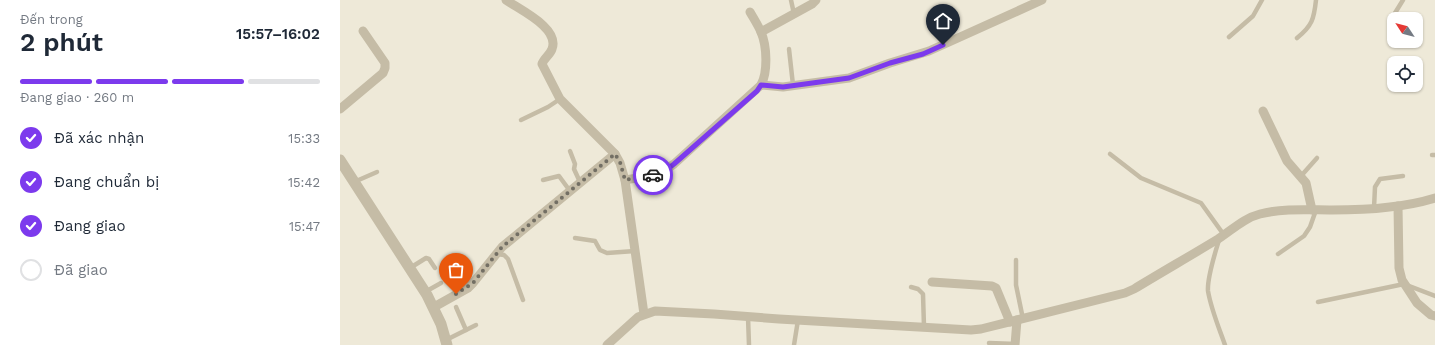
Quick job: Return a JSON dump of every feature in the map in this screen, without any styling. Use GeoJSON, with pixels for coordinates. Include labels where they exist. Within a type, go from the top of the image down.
{"type":"FeatureCollection","features":[{"type":"Feature","properties":{"kind":"street"},"geometry":{"type":"LineString","coordinates":[[506,0],[546,26],[552,36],[553,43],[552,49],[542,64],[560,99],[615,154],[620,162],[625,180],[644,314]]}},
{"type":"Feature","properties":{"kind":"street"},"geometry":{"type":"LineString","coordinates":[[761,32],[812,4],[816,0]]}},
{"type":"Feature","properties":{"kind":"street"},"geometry":{"type":"LineString","coordinates":[[761,85],[776,87],[858,76],[890,63],[929,51],[1042,0]]}},
{"type":"Feature","properties":{"kind":"street"},"geometry":{"type":"LineString","coordinates":[[625,180],[655,175],[665,171],[757,91],[765,79],[767,64],[761,32],[750,12]]}},
{"type":"Feature","properties":{"kind":"street"},"geometry":{"type":"LineString","coordinates":[[340,109],[383,72],[385,68],[385,63],[364,30]]}},
{"type":"Feature","properties":{"kind":"street"},"geometry":{"type":"LineString","coordinates":[[1263,111],[1288,161],[1306,183],[1314,210]]}},
{"type":"Feature","properties":{"kind":"street"},"geometry":{"type":"LineString","coordinates":[[434,307],[468,288],[496,253],[615,154]]}},
{"type":"Feature","properties":{"kind":"street"},"geometry":{"type":"LineString","coordinates":[[340,160],[434,307],[446,342]]}},
{"type":"Feature","properties":{"kind":"street"},"geometry":{"type":"LineString","coordinates":[[608,345],[631,322],[644,314],[654,311],[970,330],[980,329],[1125,293],[1221,237],[1247,219],[1258,214],[1270,211],[1398,206],[1435,198]]}},
{"type":"Feature","properties":{"kind":"street"},"geometry":{"type":"LineString","coordinates":[[1398,206],[1400,268],[1402,280],[1417,303],[1431,315],[1435,316]]}},
{"type":"Feature","properties":{"kind":"street"},"geometry":{"type":"LineString","coordinates":[[932,282],[992,286],[996,288],[1017,320],[1016,345]]}},
{"type":"Feature","properties":{"kind":"lane"},"geometry":{"type":"LineString","coordinates":[[791,0],[794,14]]}},
{"type":"Feature","properties":{"kind":"lane"},"geometry":{"type":"LineString","coordinates":[[1229,37],[1253,16],[1262,0]]}},
{"type":"Feature","properties":{"kind":"lane"},"geometry":{"type":"LineString","coordinates":[[1297,38],[1306,30],[1313,20],[1316,0]]}},
{"type":"Feature","properties":{"kind":"lane"},"geometry":{"type":"LineString","coordinates":[[1396,12],[1403,0]]}},
{"type":"Feature","properties":{"kind":"lane"},"geometry":{"type":"LineString","coordinates":[[789,49],[793,85]]}},
{"type":"Feature","properties":{"kind":"lane"},"geometry":{"type":"LineString","coordinates":[[521,120],[548,107],[560,99]]}},
{"type":"Feature","properties":{"kind":"lane"},"geometry":{"type":"LineString","coordinates":[[570,151],[575,164],[574,169],[580,182]]}},
{"type":"Feature","properties":{"kind":"lane"},"geometry":{"type":"LineString","coordinates":[[1110,154],[1141,178],[1201,203],[1221,237],[1212,262],[1208,291],[1225,345]]}},
{"type":"Feature","properties":{"kind":"lane"},"geometry":{"type":"LineString","coordinates":[[1301,176],[1317,158]]}},
{"type":"Feature","properties":{"kind":"lane"},"geometry":{"type":"LineString","coordinates":[[354,182],[377,172]]}},
{"type":"Feature","properties":{"kind":"lane"},"geometry":{"type":"LineString","coordinates":[[543,180],[559,176],[570,191]]}},
{"type":"Feature","properties":{"kind":"lane"},"geometry":{"type":"LineString","coordinates":[[1374,208],[1374,187],[1380,179],[1403,176]]}},
{"type":"Feature","properties":{"kind":"lane"},"geometry":{"type":"LineString","coordinates":[[1278,254],[1304,236],[1310,227],[1314,210]]}},
{"type":"Feature","properties":{"kind":"lane"},"geometry":{"type":"LineString","coordinates":[[575,238],[595,241],[600,250],[607,254],[635,251]]}},
{"type":"Feature","properties":{"kind":"lane"},"geometry":{"type":"LineString","coordinates":[[496,253],[504,255],[508,259],[523,300]]}},
{"type":"Feature","properties":{"kind":"lane"},"geometry":{"type":"LineString","coordinates":[[410,268],[426,258],[429,259],[435,268]]}},
{"type":"Feature","properties":{"kind":"lane"},"geometry":{"type":"LineString","coordinates":[[1016,260],[1017,320]]}},
{"type":"Feature","properties":{"kind":"lane"},"geometry":{"type":"LineString","coordinates":[[425,292],[441,283]]}},
{"type":"Feature","properties":{"kind":"lane"},"geometry":{"type":"LineString","coordinates":[[1318,302],[1404,284],[1435,296]]}},
{"type":"Feature","properties":{"kind":"lane"},"geometry":{"type":"LineString","coordinates":[[911,287],[918,289],[923,294],[924,327]]}},
{"type":"Feature","properties":{"kind":"lane"},"geometry":{"type":"LineString","coordinates":[[456,307],[466,330]]}},
{"type":"Feature","properties":{"kind":"lane"},"geometry":{"type":"LineString","coordinates":[[748,317],[749,345]]}},
{"type":"Feature","properties":{"kind":"lane"},"geometry":{"type":"LineString","coordinates":[[794,345],[798,320]]}},
{"type":"Feature","properties":{"kind":"lane"},"geometry":{"type":"LineString","coordinates":[[446,342],[476,325]]}},
{"type":"Feature","properties":{"kind":"lane"},"geometry":{"type":"LineString","coordinates":[[989,343],[1016,345]]}},
{"type":"Feature","properties":{"kind":"way so far"},"geometry":{"type":"LineString","coordinates":[[456,294],[468,288],[473,283],[502,247],[615,154],[620,162],[625,180],[653,175]]}},
{"type":"Feature","properties":{"kind":"route"},"geometry":{"type":"LineString","coordinates":[[653,175],[665,171],[674,164],[757,91],[761,85],[783,87],[849,78],[858,76],[890,63],[923,54],[943,45]]}}]}
